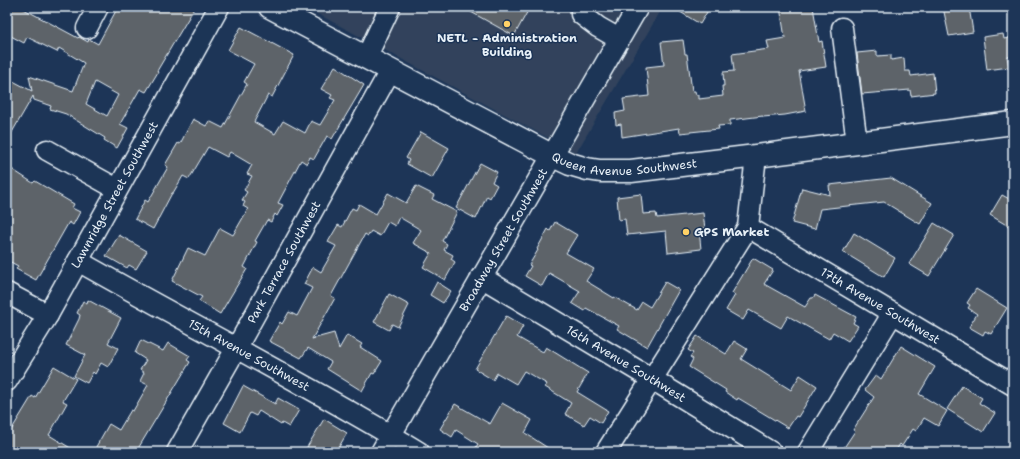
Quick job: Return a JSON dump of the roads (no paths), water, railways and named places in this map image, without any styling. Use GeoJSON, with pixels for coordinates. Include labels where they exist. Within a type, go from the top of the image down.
{"type":"FeatureCollection","features":[{"type":"Feature","properties":{"kind":"main road","name":"Queen Avenue Southwest"},"geometry":{"type":"LineString","coordinates":[[270,7],[551,156],[587,169],[616,172],[631,171],[1013,123]]}},
{"type":"Feature","properties":{"kind":"street"},"geometry":{"type":"LineString","coordinates":[[87,28],[98,7]]}},
{"type":"Feature","properties":{"kind":"street","name":"Lawnridge Street Southwest"},"geometry":{"type":"LineString","coordinates":[[7,381],[48,315],[117,188],[219,7]]}},
{"type":"Feature","properties":{"kind":"street"},"geometry":{"type":"LineString","coordinates":[[366,58],[390,7]]}},
{"type":"Feature","properties":{"kind":"street"},"geometry":{"type":"LineString","coordinates":[[581,7],[581,14],[598,27],[619,39]]}},
{"type":"Feature","properties":{"kind":"street","name":"Broadway Street Southwest"},"geometry":{"type":"LineString","coordinates":[[381,452],[638,7]]}},
{"type":"Feature","properties":{"kind":"street"},"geometry":{"type":"LineString","coordinates":[[842,28],[857,143]]}},
{"type":"Feature","properties":{"kind":"street","name":"Park Terrace Southwest"},"geometry":{"type":"LineString","coordinates":[[176,452],[237,348],[390,71]]}},
{"type":"Feature","properties":{"kind":"street"},"geometry":{"type":"LineString","coordinates":[[47,150],[117,188]]}},
{"type":"Feature","properties":{"kind":"street"},"geometry":{"type":"LineString","coordinates":[[606,452],[748,227],[756,156]]}},
{"type":"Feature","properties":{"kind":"street","name":"17th Avenue Southwest"},"geometry":{"type":"LineString","coordinates":[[748,227],[1013,385]]}},
{"type":"Feature","properties":{"kind":"street","name":"15th Avenue Southwest"},"geometry":{"type":"LineString","coordinates":[[78,261],[158,307],[237,348],[419,452]]}},
{"type":"Feature","properties":{"kind":"street","name":"16th Avenue Southwest"},"geometry":{"type":"LineString","coordinates":[[481,277],[771,452]]}},
{"type":"Feature","properties":{"kind":"street"},"geometry":{"type":"LineString","coordinates":[[7,293],[48,315]]}},
{"type":"Feature","properties":{"kind":"street"},"geometry":{"type":"LineString","coordinates":[[808,452],[892,313]]}},
{"type":"Feature","properties":{"kind":"place","name":"NETL - Administration Building"},"geometry":{"type":"Point","coordinates":[507,24]}},
{"type":"Feature","properties":{"kind":"place","name":"GPS Market"},"geometry":{"type":"Point","coordinates":[686,232]}}]}
